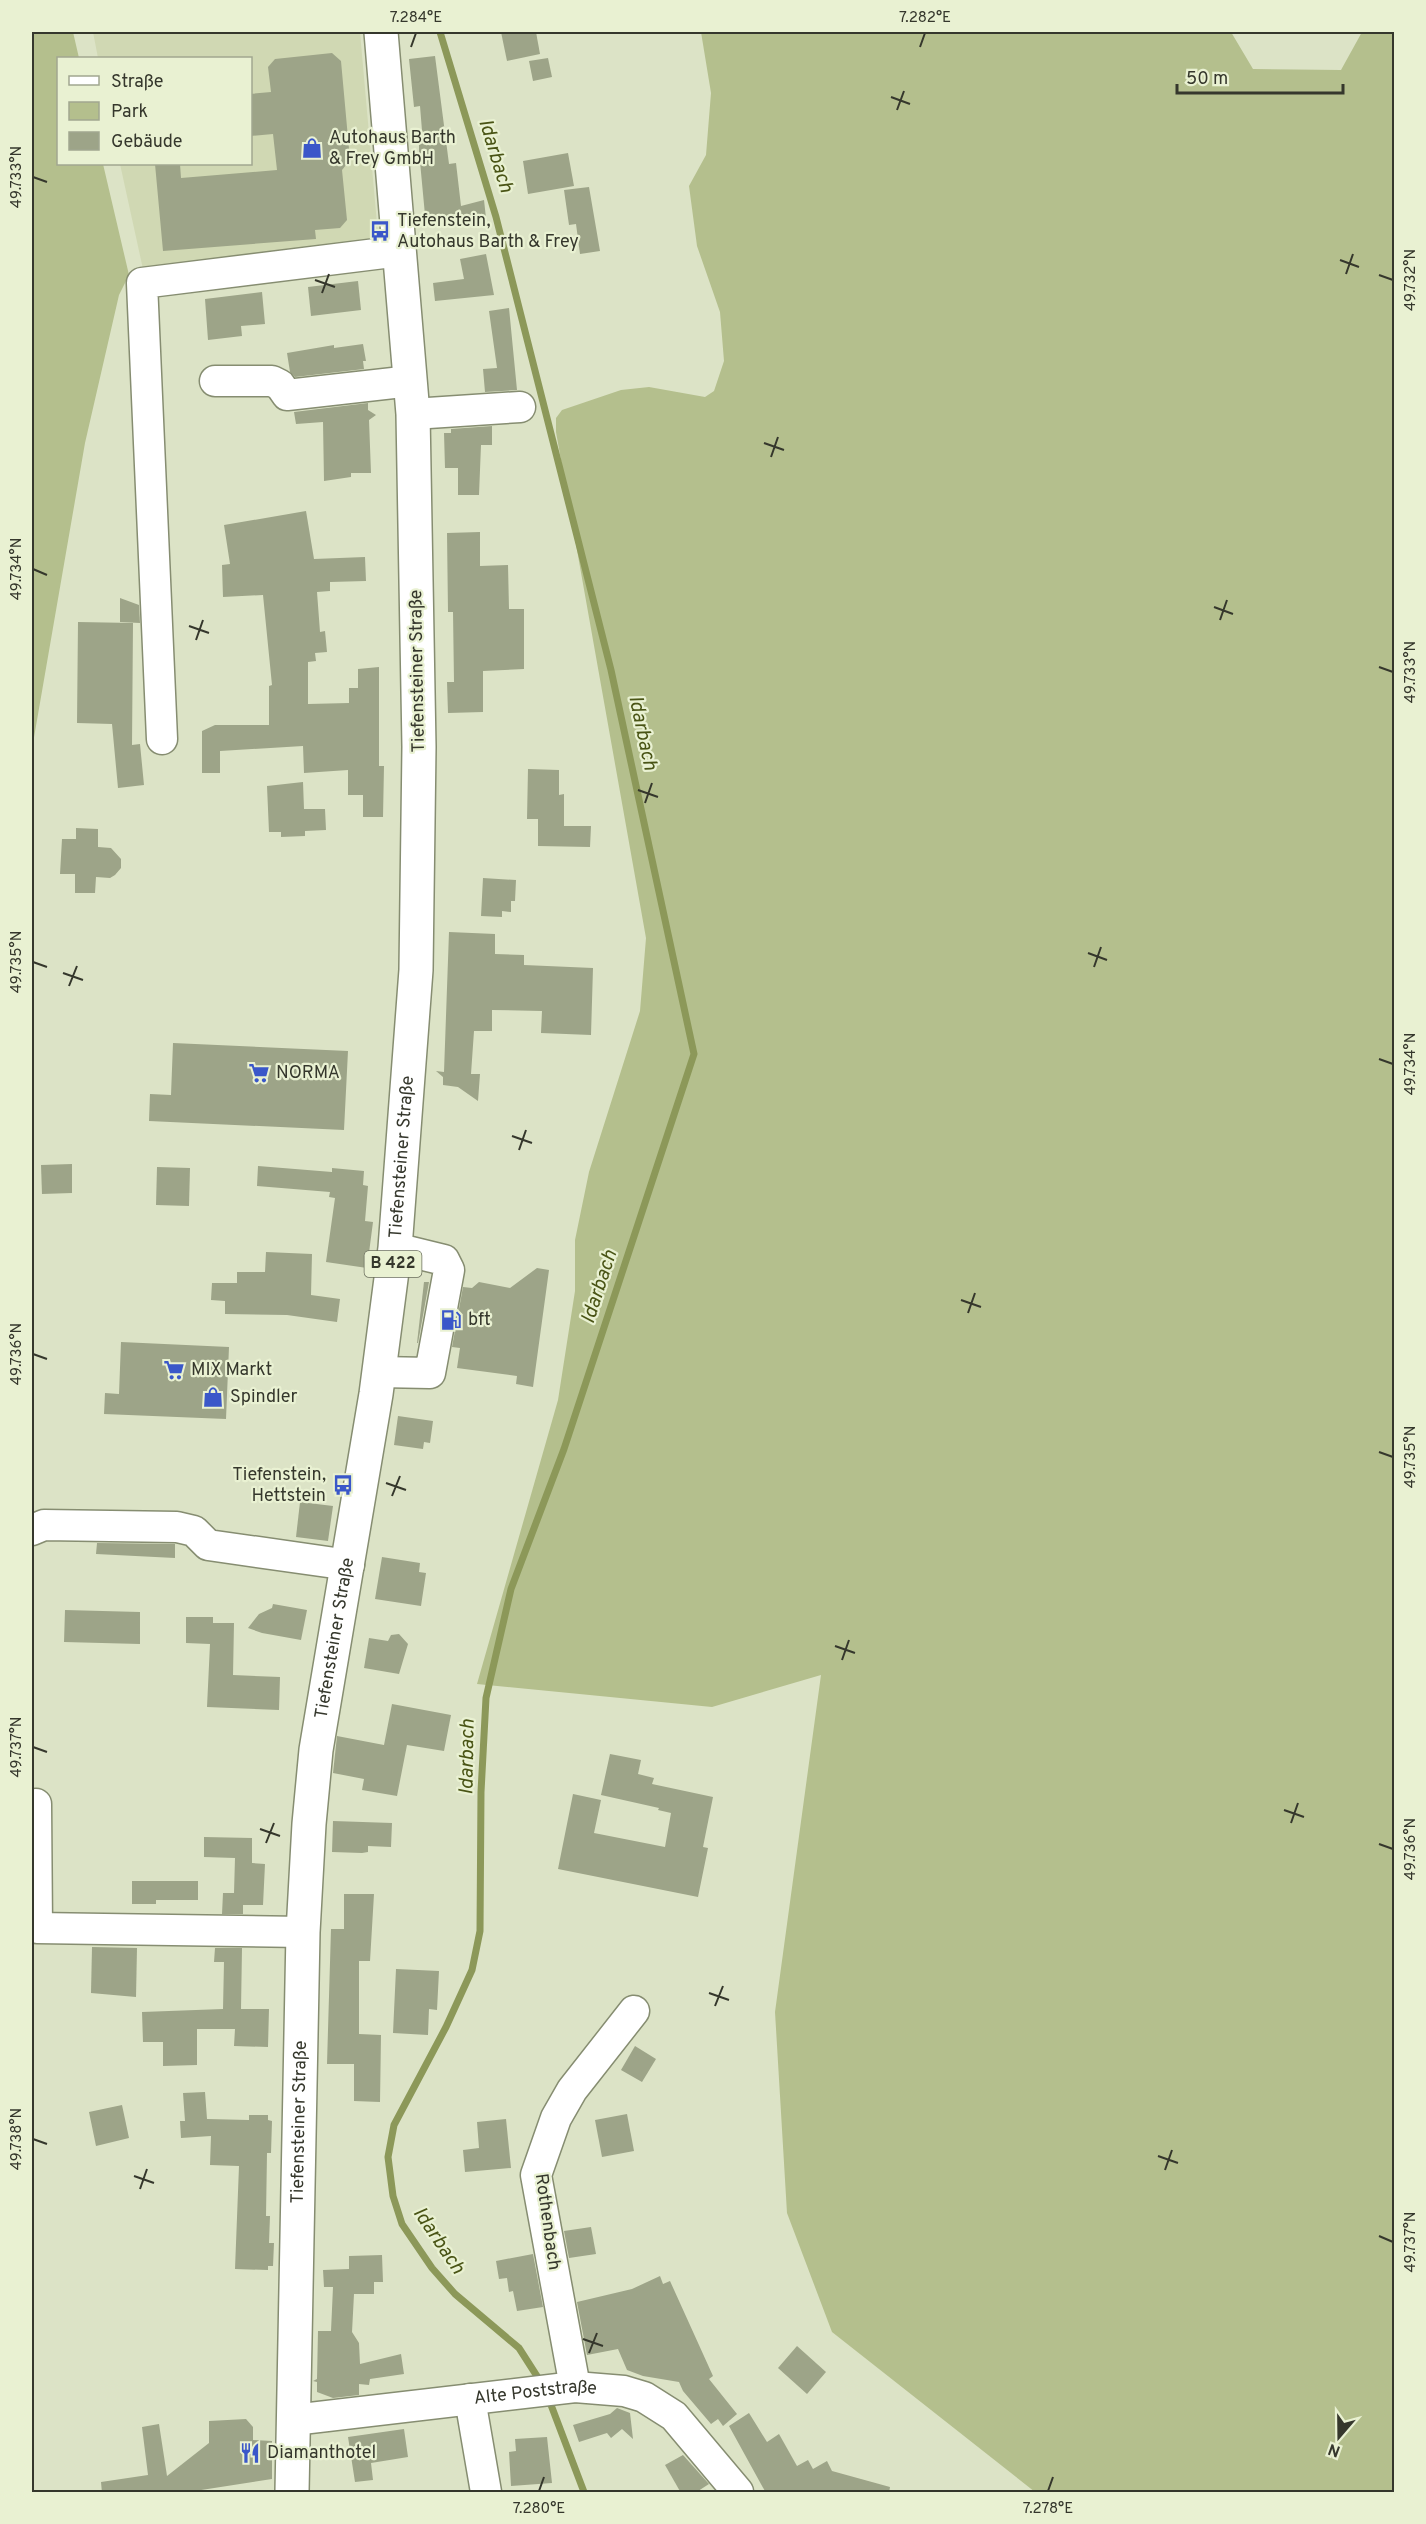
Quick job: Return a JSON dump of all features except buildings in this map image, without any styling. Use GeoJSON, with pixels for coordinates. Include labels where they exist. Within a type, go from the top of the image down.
{"type":"FeatureCollection","features":[{"type":"Feature","properties":{"kind":"main road","name":"Tiefensteiner Straße"},"geometry":{"type":"LineString","coordinates":[[292,2493],[303,1932],[316,1750],[349,1565],[379,1372],[395,1248],[414,993],[419,747],[413,414],[381,32]]}},
{"type":"Feature","properties":{"kind":"street"},"geometry":{"type":"LineString","coordinates":[[162,739],[142,283],[400,251]]}},
{"type":"Feature","properties":{"kind":"street"},"geometry":{"type":"LineString","coordinates":[[215,381],[273,381],[280,385],[287,395],[411,381]]}},
{"type":"Feature","properties":{"kind":"street"},"geometry":{"type":"LineString","coordinates":[[413,414],[520,407]]}},
{"type":"Feature","properties":{"kind":"street"},"geometry":{"type":"LineString","coordinates":[[379,1372],[430,1373],[433,1369],[450,1269],[444,1260],[395,1248]]}},
{"type":"Feature","properties":{"kind":"street"},"geometry":{"type":"LineString","coordinates":[[32,1530],[44,1525],[177,1527],[194,1531],[208,1545],[349,1565]]}},
{"type":"Feature","properties":{"kind":"street"},"geometry":{"type":"LineString","coordinates":[[36,1804],[34,1928],[303,1932]]}},
{"type":"Feature","properties":{"kind":"street","name":"Rothenbach"},"geometry":{"type":"LineString","coordinates":[[565,2389],[536,2175],[556,2118],[572,2090],[634,2011]]}},
{"type":"Feature","properties":{"kind":"street","name":"Alte Poststraße"},"geometry":{"type":"LineString","coordinates":[[293,2420],[470,2398],[565,2389],[624,2391],[660,2405],[692,2436],[738,2493]]}},
{"type":"Feature","properties":{"kind":"street"},"geometry":{"type":"LineString","coordinates":[[470,2398],[486,2493]]}},
{"type":"Feature","properties":{"kind":"shaded area"},"geometry":{"type":"Polygon","coordinates":[[[93,32],[360,32],[381,269],[148,292],[120,165],[252,165],[252,57],[98,57],[93,32]]]}},
{"type":"Feature","properties":{"kind":"green space"},"geometry":{"type":"Polygon","coordinates":[[[32,32],[73,32],[79,57],[57,57],[57,165],[103,165],[129,275],[119,295],[85,443],[32,749],[32,32]]]}},
{"type":"Feature","properties":{"kind":"green space"},"geometry":{"type":"Polygon","coordinates":[[[701,32],[1231,32],[1253,69],[1341,70],[1362,32],[1394,32],[1394,2492],[1035,2492],[832,2332],[787,2213],[775,2012],[821,1675],[712,1707],[477,1684],[558,1400],[575,1291],[575,1240],[589,1172],[640,1011],[646,938],[556,432],[556,418],[562,410],[621,390],[649,387],[705,397],[714,391],[724,361],[720,312],[697,246],[689,186],[706,155],[711,93],[701,32]]]}},
{"type":"Feature","properties":{"kind":"waterway","name":"Idarbach"},"geometry":{"type":"LineString","coordinates":[[440,32],[496,217],[611,670],[694,1054],[564,1449],[511,1589],[486,1698],[481,1792],[480,1931],[472,1970],[446,2027],[394,2125],[388,2157],[393,2196],[402,2224],[432,2268],[455,2294],[519,2348],[542,2384]]}},
{"type":"Feature","properties":{"kind":"waterway","name":"Idarbach"},"geometry":{"type":"LineString","coordinates":[[548,2397],[584,2492]]}},
{"type":"Feature","properties":{"kind":"place","name":"Autohaus Barth & Frey GmbH"},"geometry":{"type":"Point","coordinates":[312,148]}},
{"type":"Feature","properties":{"kind":"place","name":"Tiefenstein, Autohaus Barth & Frey"},"geometry":{"type":"Point","coordinates":[380,231]}},
{"type":"Feature","properties":{"kind":"place","name":"NORMA"},"geometry":{"type":"Point","coordinates":[259,1073]}},
{"type":"Feature","properties":{"kind":"place","name":"bft"},"geometry":{"type":"Point","coordinates":[451,1320]}},
{"type":"Feature","properties":{"kind":"place","name":"MIX Markt"},"geometry":{"type":"Point","coordinates":[174,1370]}},
{"type":"Feature","properties":{"kind":"place","name":"Spindler"},"geometry":{"type":"Point","coordinates":[213,1397]}},
{"type":"Feature","properties":{"kind":"place","name":"Tiefenstein, Hettstein"},"geometry":{"type":"Point","coordinates":[343,1485]}},
{"type":"Feature","properties":{"kind":"place","name":"Diamanthotel"},"geometry":{"type":"Point","coordinates":[250,2453]}}]}
